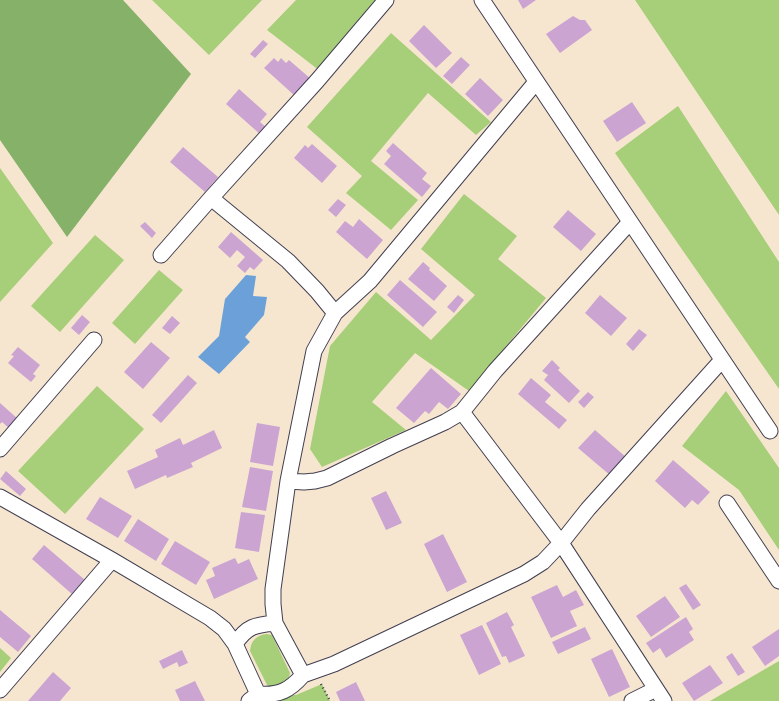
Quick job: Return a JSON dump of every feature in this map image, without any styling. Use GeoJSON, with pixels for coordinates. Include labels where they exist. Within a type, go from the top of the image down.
{"type":"FeatureCollection","features":[{"type":"Feature","properties":{"kind":"street"},"geometry":{"type":"LineString","coordinates":[[161,255],[317,81],[386,0]]}},
{"type":"Feature","properties":{"kind":"street"},"geometry":{"type":"LineString","coordinates":[[482,0],[770,431]]}},
{"type":"Feature","properties":{"kind":"street"},"geometry":{"type":"LineString","coordinates":[[303,675],[275,623],[273,589],[288,481],[314,351],[335,313],[370,281],[536,82]]}},
{"type":"Feature","properties":{"kind":"street"},"geometry":{"type":"LineString","coordinates":[[211,198],[288,261],[317,291],[335,313]]}},
{"type":"Feature","properties":{"kind":"street"},"geometry":{"type":"LineString","coordinates":[[288,481],[315,482],[327,478],[392,446],[446,422],[462,412],[495,371],[630,222]]}},
{"type":"Feature","properties":{"kind":"street"},"geometry":{"type":"LineString","coordinates":[[0,449],[94,340]]}},
{"type":"Feature","properties":{"kind":"street"},"geometry":{"type":"LineString","coordinates":[[0,497],[112,560],[210,618],[224,629],[235,644],[254,698],[278,694],[297,682],[303,675],[334,664],[524,574],[544,562],[588,509],[722,360]]}},
{"type":"Feature","properties":{"kind":"street"},"geometry":{"type":"LineString","coordinates":[[462,412],[561,543],[660,695],[632,701]]}},
{"type":"Feature","properties":{"kind":"street"},"geometry":{"type":"LineString","coordinates":[[727,503],[779,581]]}},
{"type":"Feature","properties":{"kind":"street"},"geometry":{"type":"LineString","coordinates":[[0,690],[112,560]]}},
{"type":"Feature","properties":{"kind":"street"},"geometry":{"type":"LineString","coordinates":[[235,644],[242,634],[249,628],[258,624],[275,623]]}},
{"type":"Feature","properties":{"kind":"green space"},"geometry":{"type":"Polygon","coordinates":[[[0,0],[123,0],[191,74],[67,237],[0,140],[0,0]]]}},
{"type":"Feature","properties":{"kind":"green space"},"geometry":{"type":"Polygon","coordinates":[[[152,0],[262,0],[209,55],[152,0]]]}},
{"type":"Feature","properties":{"kind":"green space"},"geometry":{"type":"Polygon","coordinates":[[[296,0],[383,0],[320,71],[267,30],[296,0]]]}},
{"type":"Feature","properties":{"kind":"green space"},"geometry":{"type":"Polygon","coordinates":[[[635,0],[779,0],[779,215],[635,0]]]}},
{"type":"Feature","properties":{"kind":"green space"},"geometry":{"type":"Polygon","coordinates":[[[391,33],[491,122],[476,135],[428,93],[371,161],[418,200],[391,230],[346,193],[362,176],[307,127],[391,33]]]}},
{"type":"Feature","properties":{"kind":"green space"},"geometry":{"type":"Polygon","coordinates":[[[678,106],[779,262],[779,389],[615,153],[678,106]]]}},
{"type":"Feature","properties":{"kind":"green space"},"geometry":{"type":"Polygon","coordinates":[[[0,168],[53,243],[0,302],[0,168]]]}},
{"type":"Feature","properties":{"kind":"green space"},"geometry":{"type":"Polygon","coordinates":[[[464,194],[517,236],[498,259],[546,298],[469,391],[415,353],[372,402],[406,430],[322,467],[310,449],[330,346],[376,292],[431,340],[475,295],[421,249],[464,194]]]}},
{"type":"Feature","properties":{"kind":"green space"},"geometry":{"type":"Polygon","coordinates":[[[95,235],[124,260],[60,332],[31,306],[95,235]]]}},
{"type":"Feature","properties":{"kind":"green space"},"geometry":{"type":"Polygon","coordinates":[[[159,270],[183,290],[135,344],[112,323],[159,270]]]}},
{"type":"Feature","properties":{"kind":"green space"},"geometry":{"type":"Polygon","coordinates":[[[97,386],[144,429],[65,514],[18,471],[97,386]]]}},
{"type":"Feature","properties":{"kind":"green space"},"geometry":{"type":"Polygon","coordinates":[[[726,391],[779,468],[779,550],[739,490],[682,446],[726,391]]]}},
{"type":"Feature","properties":{"kind":"green space"},"geometry":{"type":"Polygon","coordinates":[[[267,634],[272,635],[290,673],[284,684],[272,687],[267,685],[250,651],[255,639],[267,634]]]}},
{"type":"Feature","properties":{"kind":"green space"},"geometry":{"type":"Polygon","coordinates":[[[0,648],[11,658],[0,672],[0,648]]]}},
{"type":"Feature","properties":{"kind":"green space"},"geometry":{"type":"Polygon","coordinates":[[[779,661],[779,701],[710,701],[779,661]]]}},
{"type":"Feature","properties":{"kind":"green space"},"geometry":{"type":"Polygon","coordinates":[[[322,684],[330,701],[269,701],[278,694],[296,695],[322,684]]]}},
{"type":"Feature","properties":{"kind":"water"},"geometry":{"type":"Polygon","coordinates":[[[246,275],[256,276],[253,296],[267,297],[264,315],[245,337],[250,342],[219,374],[198,357],[219,336],[225,299],[246,275]]]}},
{"type":"Feature","properties":{"kind":"building"},"geometry":{"type":"Polygon","coordinates":[[[518,0],[536,0],[523,9],[518,0]]]}},
{"type":"Feature","properties":{"kind":"building"},"geometry":{"type":"Polygon","coordinates":[[[573,16],[580,20],[585,20],[592,30],[560,53],[546,34],[573,16]]]}},
{"type":"Feature","properties":{"kind":"building"},"geometry":{"type":"Polygon","coordinates":[[[424,25],[452,53],[436,68],[409,41],[424,25]]]}},
{"type":"Feature","properties":{"kind":"building"},"geometry":{"type":"Polygon","coordinates":[[[263,40],[268,44],[255,58],[250,54],[263,40]]]}},
{"type":"Feature","properties":{"kind":"building"},"geometry":{"type":"Polygon","coordinates":[[[461,57],[470,65],[452,84],[443,76],[461,57]]]}},
{"type":"Feature","properties":{"kind":"building"},"geometry":{"type":"Polygon","coordinates":[[[274,58],[278,62],[281,58],[286,63],[289,60],[311,79],[295,96],[264,68],[274,58]]]}},
{"type":"Feature","properties":{"kind":"building"},"geometry":{"type":"Polygon","coordinates":[[[480,78],[503,100],[488,116],[465,94],[480,78]]]}},
{"type":"Feature","properties":{"kind":"building"},"geometry":{"type":"Polygon","coordinates":[[[239,89],[267,114],[260,122],[267,128],[261,135],[226,104],[239,89]]]}},
{"type":"Feature","properties":{"kind":"building"},"geometry":{"type":"Polygon","coordinates":[[[632,102],[646,123],[617,142],[603,121],[632,102]]]}},
{"type":"Feature","properties":{"kind":"building"},"geometry":{"type":"Polygon","coordinates":[[[393,143],[427,173],[422,179],[431,186],[422,197],[384,164],[391,156],[386,151],[393,143]]]}},
{"type":"Feature","properties":{"kind":"building"},"geometry":{"type":"Polygon","coordinates":[[[312,144],[337,166],[322,183],[294,158],[305,145],[308,148],[312,144]]]}},
{"type":"Feature","properties":{"kind":"building"},"geometry":{"type":"Polygon","coordinates":[[[183,147],[218,177],[205,192],[170,162],[183,147]]]}},
{"type":"Feature","properties":{"kind":"building"},"geometry":{"type":"Polygon","coordinates":[[[338,199],[346,205],[336,217],[328,210],[338,199]]]}},
{"type":"Feature","properties":{"kind":"building"},"geometry":{"type":"Polygon","coordinates":[[[568,210],[596,234],[581,251],[553,227],[568,210]]]}},
{"type":"Feature","properties":{"kind":"building"},"geometry":{"type":"Polygon","coordinates":[[[359,219],[383,240],[367,259],[336,232],[345,221],[353,227],[359,219]]]}},
{"type":"Feature","properties":{"kind":"building"},"geometry":{"type":"Polygon","coordinates":[[[145,222],[156,233],[152,238],[140,226],[145,222]]]}},
{"type":"Feature","properties":{"kind":"building"},"geometry":{"type":"Polygon","coordinates":[[[231,232],[263,260],[254,270],[250,267],[245,273],[237,266],[245,257],[237,250],[230,258],[218,247],[231,232]]]}},
{"type":"Feature","properties":{"kind":"building"},"geometry":{"type":"Polygon","coordinates":[[[423,262],[430,268],[429,270],[447,286],[434,301],[408,279],[423,262]]]}},
{"type":"Feature","properties":{"kind":"building"},"geometry":{"type":"Polygon","coordinates":[[[400,280],[437,312],[423,327],[387,295],[400,280]]]}},
{"type":"Feature","properties":{"kind":"building"},"geometry":{"type":"Polygon","coordinates":[[[458,295],[464,300],[454,313],[447,307],[458,295]]]}},
{"type":"Feature","properties":{"kind":"building"},"geometry":{"type":"Polygon","coordinates":[[[600,295],[627,318],[611,336],[585,313],[600,295]]]}},
{"type":"Feature","properties":{"kind":"building"},"geometry":{"type":"Polygon","coordinates":[[[82,315],[90,322],[79,335],[71,328],[82,315]]]}},
{"type":"Feature","properties":{"kind":"building"},"geometry":{"type":"Polygon","coordinates":[[[172,316],[180,323],[170,334],[162,328],[172,316]]]}},
{"type":"Feature","properties":{"kind":"building"},"geometry":{"type":"Polygon","coordinates":[[[639,329],[647,335],[633,351],[626,344],[639,329]]]}},
{"type":"Feature","properties":{"kind":"building"},"geometry":{"type":"Polygon","coordinates":[[[151,342],[170,358],[143,389],[124,372],[151,342]]]}},
{"type":"Feature","properties":{"kind":"building"},"geometry":{"type":"Polygon","coordinates":[[[18,347],[40,365],[33,374],[36,376],[31,382],[8,363],[14,356],[11,355],[18,347]]]}},
{"type":"Feature","properties":{"kind":"building"},"geometry":{"type":"Polygon","coordinates":[[[552,360],[560,368],[558,370],[580,391],[569,403],[544,380],[548,375],[542,371],[552,360]]]}},
{"type":"Feature","properties":{"kind":"building"},"geometry":{"type":"Polygon","coordinates":[[[431,368],[461,394],[448,409],[439,402],[429,414],[425,411],[414,423],[396,408],[431,368]]]}},
{"type":"Feature","properties":{"kind":"building"},"geometry":{"type":"Polygon","coordinates":[[[188,375],[197,383],[161,423],[152,415],[188,375]]]}},
{"type":"Feature","properties":{"kind":"building"},"geometry":{"type":"Polygon","coordinates":[[[531,378],[551,395],[545,402],[567,420],[559,429],[518,394],[531,378]]]}},
{"type":"Feature","properties":{"kind":"building"},"geometry":{"type":"Polygon","coordinates":[[[588,392],[594,397],[584,408],[578,402],[588,392]]]}},
{"type":"Feature","properties":{"kind":"building"},"geometry":{"type":"Polygon","coordinates":[[[0,403],[18,419],[10,429],[2,422],[0,424],[0,403]]]}},
{"type":"Feature","properties":{"kind":"building"},"geometry":{"type":"Polygon","coordinates":[[[257,423],[280,427],[273,466],[250,462],[257,423]]]}},
{"type":"Feature","properties":{"kind":"building"},"geometry":{"type":"Polygon","coordinates":[[[214,430],[222,448],[191,463],[193,467],[167,478],[166,475],[135,489],[127,471],[158,457],[155,450],[180,438],[183,445],[214,430]]]}},
{"type":"Feature","properties":{"kind":"building"},"geometry":{"type":"Polygon","coordinates":[[[595,430],[627,458],[611,476],[578,448],[595,430]]]}},
{"type":"Feature","properties":{"kind":"building"},"geometry":{"type":"Polygon","coordinates":[[[673,460],[710,492],[698,505],[692,500],[685,508],[655,481],[673,460]]]}},
{"type":"Feature","properties":{"kind":"building"},"geometry":{"type":"Polygon","coordinates":[[[250,467],[273,471],[266,511],[242,507],[250,467]]]}},
{"type":"Feature","properties":{"kind":"building"},"geometry":{"type":"Polygon","coordinates":[[[6,471],[26,489],[20,496],[0,479],[6,471]]]}},
{"type":"Feature","properties":{"kind":"building"},"geometry":{"type":"Polygon","coordinates":[[[386,491],[402,523],[386,530],[371,498],[386,491]]]}},
{"type":"Feature","properties":{"kind":"building"},"geometry":{"type":"Polygon","coordinates":[[[100,497],[132,516],[118,538],[86,519],[100,497]]]}},
{"type":"Feature","properties":{"kind":"building"},"geometry":{"type":"Polygon","coordinates":[[[241,512],[265,515],[259,552],[235,548],[241,512]]]}},
{"type":"Feature","properties":{"kind":"building"},"geometry":{"type":"Polygon","coordinates":[[[138,519],[169,539],[156,561],[124,541],[138,519]]]}},
{"type":"Feature","properties":{"kind":"building"},"geometry":{"type":"Polygon","coordinates":[[[443,534],[467,582],[447,592],[424,544],[443,534]]]}},
{"type":"Feature","properties":{"kind":"building"},"geometry":{"type":"Polygon","coordinates":[[[175,541],[210,562],[196,585],[161,564],[175,541]]]}},
{"type":"Feature","properties":{"kind":"building"},"geometry":{"type":"Polygon","coordinates":[[[44,545],[85,580],[73,595],[32,559],[44,545]]]}},
{"type":"Feature","properties":{"kind":"building"},"geometry":{"type":"Polygon","coordinates":[[[235,558],[238,564],[249,559],[258,579],[214,599],[206,580],[215,576],[212,568],[235,558]]]}},
{"type":"Feature","properties":{"kind":"building"},"geometry":{"type":"Polygon","coordinates":[[[686,584],[701,605],[693,610],[679,588],[686,584]]]}},
{"type":"Feature","properties":{"kind":"building"},"geometry":{"type":"Polygon","coordinates":[[[557,585],[563,597],[576,590],[584,605],[570,611],[577,626],[551,638],[531,597],[557,585]]]}},
{"type":"Feature","properties":{"kind":"building"},"geometry":{"type":"Polygon","coordinates":[[[665,596],[680,617],[651,637],[636,616],[665,596]]]}},
{"type":"Feature","properties":{"kind":"building"},"geometry":{"type":"Polygon","coordinates":[[[0,610],[31,636],[18,652],[0,637],[0,610]]]}},
{"type":"Feature","properties":{"kind":"building"},"geometry":{"type":"Polygon","coordinates":[[[507,612],[514,625],[511,627],[525,656],[509,663],[506,656],[502,657],[486,623],[507,612]]]}},
{"type":"Feature","properties":{"kind":"building"},"geometry":{"type":"Polygon","coordinates":[[[686,617],[693,629],[689,632],[694,640],[666,658],[660,648],[653,653],[646,643],[686,617]]]}},
{"type":"Feature","properties":{"kind":"building"},"geometry":{"type":"Polygon","coordinates":[[[482,625],[501,664],[479,675],[460,635],[482,625]]]}},
{"type":"Feature","properties":{"kind":"building"},"geometry":{"type":"Polygon","coordinates":[[[585,627],[591,639],[558,654],[552,642],[585,627]]]}},
{"type":"Feature","properties":{"kind":"building"},"geometry":{"type":"Polygon","coordinates":[[[779,629],[779,656],[765,666],[752,647],[779,629]]]}},
{"type":"Feature","properties":{"kind":"building"},"geometry":{"type":"Polygon","coordinates":[[[612,649],[630,687],[609,697],[591,659],[612,649]]]}},
{"type":"Feature","properties":{"kind":"building"},"geometry":{"type":"Polygon","coordinates":[[[182,650],[188,663],[179,667],[177,662],[163,669],[159,661],[182,650]]]}},
{"type":"Feature","properties":{"kind":"building"},"geometry":{"type":"Polygon","coordinates":[[[732,653],[745,672],[738,676],[726,657],[732,653]]]}},
{"type":"Feature","properties":{"kind":"building"},"geometry":{"type":"Polygon","coordinates":[[[710,665],[723,683],[694,701],[682,683],[710,665]]]}},
{"type":"Feature","properties":{"kind":"building"},"geometry":{"type":"Polygon","coordinates":[[[53,672],[71,688],[60,701],[28,701],[53,672]]]}},
{"type":"Feature","properties":{"kind":"building"},"geometry":{"type":"Polygon","coordinates":[[[195,681],[205,701],[180,701],[175,690],[195,681]]]}},
{"type":"Feature","properties":{"kind":"building"},"geometry":{"type":"Polygon","coordinates":[[[356,682],[365,701],[340,701],[336,692],[356,682]]]}}]}
